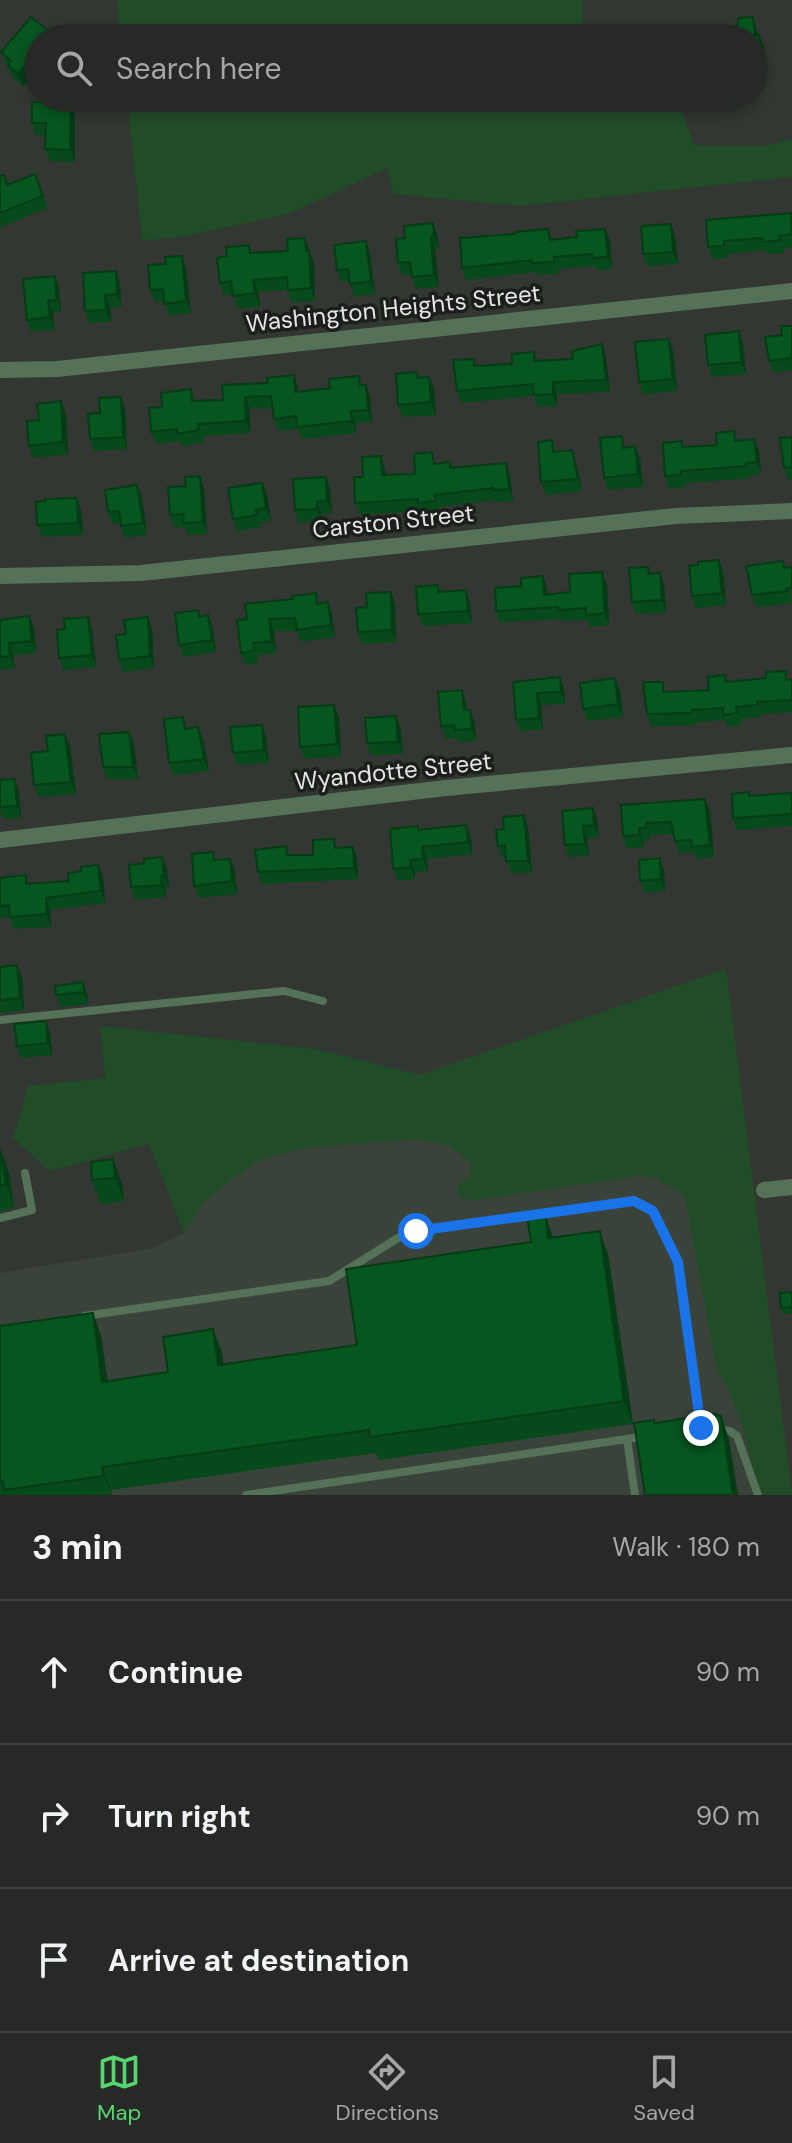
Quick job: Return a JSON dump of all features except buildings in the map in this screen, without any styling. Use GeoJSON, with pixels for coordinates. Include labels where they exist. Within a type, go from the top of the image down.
{"type":"FeatureCollection","features":[{"type":"Feature","properties":{"kind":"street","name":"Washington Heights Street"},"geometry":{"type":"LineString","coordinates":[[0,370],[57,369],[792,291]]}},
{"type":"Feature","properties":{"kind":"street","name":"Carston Street"},"geometry":{"type":"LineString","coordinates":[[0,576],[141,573],[676,516],[792,511]]}},
{"type":"Feature","properties":{"kind":"street","name":"Wyandotte Street"},"geometry":{"type":"LineString","coordinates":[[0,840],[446,788],[792,755]]}},
{"type":"Feature","properties":{"kind":"street"},"geometry":{"type":"LineString","coordinates":[[764,1190],[792,1187]]}},
{"type":"Feature","properties":{"kind":"lane"},"geometry":{"type":"LineString","coordinates":[[0,1020],[284,991],[323,1001]]}},
{"type":"Feature","properties":{"kind":"lane"},"geometry":{"type":"LineString","coordinates":[[0,1218],[32,1210],[25,1173]]}},
{"type":"Feature","properties":{"kind":"lane"},"geometry":{"type":"LineString","coordinates":[[78,1317],[329,1281],[398,1238],[416,1231],[634,1201],[653,1211],[678,1262],[701,1428]]}},
{"type":"Feature","properties":{"kind":"lane"},"geometry":{"type":"LineString","coordinates":[[686,1430],[730,1431],[737,1436],[758,1495]]}},
{"type":"Feature","properties":{"kind":"lane"},"geometry":{"type":"LineString","coordinates":[[246,1495],[302,1491],[656,1435]]}},
{"type":"Feature","properties":{"kind":"lane"},"geometry":{"type":"LineString","coordinates":[[627,1439],[635,1495]]}},
{"type":"Feature","properties":{"kind":"shaded area"},"geometry":{"type":"Polygon","coordinates":[[[726,969],[792,1495],[0,1495],[0,1273],[153,1248],[184,1233],[169,1116],[420,1075],[726,969]]]}},
{"type":"Feature","properties":{"kind":"green space"},"geometry":{"type":"Polygon","coordinates":[[[117,0],[583,0],[582,24],[120,24],[117,0]]]}},
{"type":"Feature","properties":{"kind":"green space"},"geometry":{"type":"Polygon","coordinates":[[[128,112],[682,112],[694,145],[766,146],[792,139],[792,177],[520,206],[393,194],[387,168],[289,214],[176,238],[142,240],[128,112]]]}},
{"type":"Feature","properties":{"kind":"green space"},"geometry":{"type":"Polygon","coordinates":[[[726,969],[792,1495],[760,1495],[733,1399],[717,1369],[685,1197],[658,1178],[638,1176],[476,1200],[458,1197],[457,1185],[471,1177],[471,1162],[449,1145],[417,1139],[303,1148],[262,1159],[236,1176],[204,1202],[184,1233],[149,1144],[50,1171],[13,1138],[28,1086],[105,1078],[100,1026],[316,1049],[420,1075],[726,969]]]}},
{"type":"Feature","properties":{"kind":"route"},"geometry":{"type":"LineString","coordinates":[[416,1231],[634,1201],[653,1211],[678,1262],[701,1428]]}}]}
